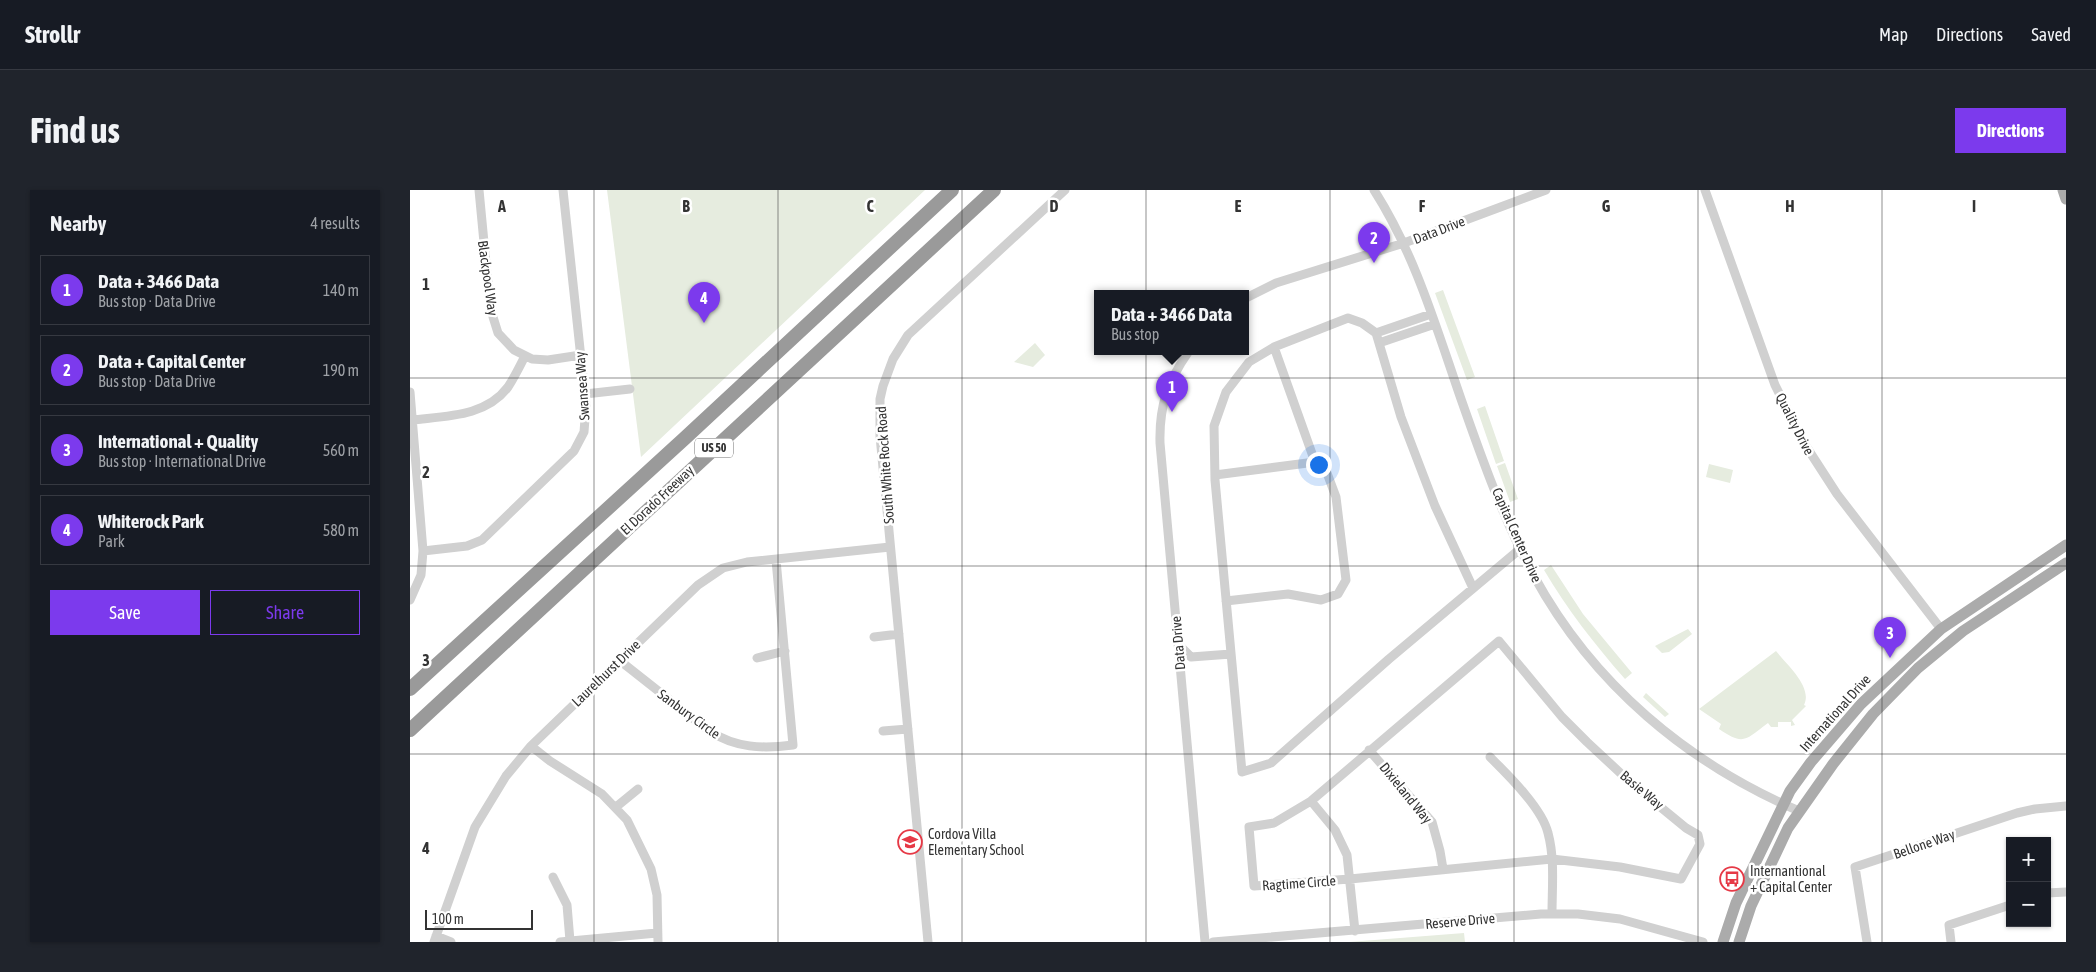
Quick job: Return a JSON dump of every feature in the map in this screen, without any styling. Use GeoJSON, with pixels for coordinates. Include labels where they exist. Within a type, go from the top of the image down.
{"type":"FeatureCollection","features":[{"type":"Feature","properties":{"kind":"highway","name":"El Dorado Freeway"},"geometry":{"type":"LineString","coordinates":[[410,689],[685,438],[952,190]]}},
{"type":"Feature","properties":{"kind":"highway","name":"El Dorado Freeway"},"geometry":{"type":"LineString","coordinates":[[410,730],[994,190]]}},
{"type":"Feature","properties":{"kind":"highway"},"geometry":{"type":"LineString","coordinates":[[410,678],[434,667]]}},
{"type":"Feature","properties":{"kind":"highway"},"geometry":{"type":"LineString","coordinates":[[410,737],[435,707]]}},
{"type":"Feature","properties":{"kind":"main road"},"geometry":{"type":"LineString","coordinates":[[2063,190],[2066,198]]}},
{"type":"Feature","properties":{"kind":"main road","name":"International Drive"},"geometry":{"type":"LineString","coordinates":[[1723,942],[1736,903],[1785,805],[1790,791],[1811,762],[1861,704],[1941,628],[2066,545]]}},
{"type":"Feature","properties":{"kind":"main road","name":"International Drive"},"geometry":{"type":"LineString","coordinates":[[1739,942],[1751,906],[1778,848],[1799,811],[1849,742],[1873,714],[1913,673],[1955,637],[2066,563]]}},
{"type":"Feature","properties":{"kind":"main road"},"geometry":{"type":"LineString","coordinates":[[1955,637],[1952,632],[1953,629],[2014,580]]}},
{"type":"Feature","properties":{"kind":"main road"},"geometry":{"type":"LineString","coordinates":[[1873,714],[1887,687],[1942,638],[1944,634],[1941,628]]}},
{"type":"Feature","properties":{"kind":"street","name":"Blackpool Way"},"geometry":{"type":"LineString","coordinates":[[479,190],[493,317],[498,333],[514,350],[525,356],[548,360],[580,354]]}},
{"type":"Feature","properties":{"kind":"street","name":"Swansea Way"},"geometry":{"type":"LineString","coordinates":[[423,551],[467,546],[482,540],[567,459],[578,446],[584,432],[585,394],[563,190]]}},
{"type":"Feature","properties":{"kind":"street","name":"South White Rock Road"},"geometry":{"type":"LineString","coordinates":[[928,942],[879,419],[883,386],[893,359],[917,324],[1064,190]]}},
{"type":"Feature","properties":{"kind":"street","name":"Capital Center Drive"},"geometry":{"type":"LineString","coordinates":[[1374,190],[1404,243],[1520,549],[1534,577],[1568,631],[1623,695],[1664,732],[1708,764],[1799,811]]}},
{"type":"Feature","properties":{"kind":"street","name":"Data Drive"},"geometry":{"type":"LineString","coordinates":[[1249,296],[1276,283],[1404,243],[1546,190]]}},
{"type":"Feature","properties":{"kind":"street","name":"Quality Drive"},"geometry":{"type":"LineString","coordinates":[[1705,190],[1775,385],[1804,443],[1840,498],[1941,628]]}},
{"type":"Feature","properties":{"kind":"street"},"geometry":{"type":"LineString","coordinates":[[1376,333],[1431,314]]}},
{"type":"Feature","properties":{"kind":"street"},"geometry":{"type":"LineString","coordinates":[[1473,588],[1435,506],[1401,417],[1376,333],[1362,323],[1348,318],[1274,347],[1249,362],[1226,392],[1214,426],[1214,475],[1242,772],[1271,763],[1520,549]]}},
{"type":"Feature","properties":{"kind":"street"},"geometry":{"type":"LineString","coordinates":[[1379,343],[1435,324]]}},
{"type":"Feature","properties":{"kind":"street"},"geometry":{"type":"LineString","coordinates":[[1226,601],[1288,594],[1321,600],[1338,594],[1346,580],[1336,497],[1327,473],[1315,462],[1274,347]]}},
{"type":"Feature","properties":{"kind":"street","name":"Data Drive"},"geometry":{"type":"LineString","coordinates":[[1186,355],[1173,374],[1164,398],[1160,423],[1205,942]]}},
{"type":"Feature","properties":{"kind":"street"},"geometry":{"type":"LineString","coordinates":[[412,420],[467,413],[485,406],[508,386],[525,356]]}},
{"type":"Feature","properties":{"kind":"street"},"geometry":{"type":"LineString","coordinates":[[585,394],[630,389]]}},
{"type":"Feature","properties":{"kind":"street"},"geometry":{"type":"LineString","coordinates":[[410,392],[423,551],[421,575],[410,600]]}},
{"type":"Feature","properties":{"kind":"street"},"geometry":{"type":"LineString","coordinates":[[1214,475],[1315,462]]}},
{"type":"Feature","properties":{"kind":"street","name":"Laurelhurst Drive"},"geometry":{"type":"LineString","coordinates":[[435,939],[476,827],[506,776],[532,746],[619,660],[705,580],[723,568],[738,564],[890,547]]}},
{"type":"Feature","properties":{"kind":"street","name":"Sanbury Circle"},"geometry":{"type":"LineString","coordinates":[[619,660],[716,736],[740,745],[766,748],[793,745],[776,560]]}},
{"type":"Feature","properties":{"kind":"street"},"geometry":{"type":"LineString","coordinates":[[874,637],[899,634]]}},
{"type":"Feature","properties":{"kind":"street","name":"Basie Way"},"geometry":{"type":"LineString","coordinates":[[1311,801],[1499,641],[1562,717],[1630,782],[1686,828],[1698,835],[1700,844],[1681,879],[1620,867],[1552,859],[1350,880]]}},
{"type":"Feature","properties":{"kind":"street"},"geometry":{"type":"LineString","coordinates":[[1179,645],[1191,657],[1231,654]]}},
{"type":"Feature","properties":{"kind":"street"},"geometry":{"type":"LineString","coordinates":[[757,658],[785,651]]}},
{"type":"Feature","properties":{"kind":"street"},"geometry":{"type":"LineString","coordinates":[[883,731],[908,729]]}},
{"type":"Feature","properties":{"kind":"street"},"geometry":{"type":"LineString","coordinates":[[532,746],[550,762],[590,784],[616,807],[635,833],[651,869],[657,895],[658,937],[560,942]]}},
{"type":"Feature","properties":{"kind":"street","name":"Dixieland Way"},"geometry":{"type":"LineString","coordinates":[[1369,750],[1432,822],[1440,851],[1442,869]]}},
{"type":"Feature","properties":{"kind":"street"},"geometry":{"type":"LineString","coordinates":[[1490,757],[1538,811],[1548,832],[1552,859],[1552,914]]}},
{"type":"Feature","properties":{"kind":"street"},"geometry":{"type":"LineString","coordinates":[[616,807],[638,789]]}},
{"type":"Feature","properties":{"kind":"street"},"geometry":{"type":"LineString","coordinates":[[1311,801],[1341,839],[1347,855],[1355,931]]}},
{"type":"Feature","properties":{"kind":"street","name":"Ragtime Circle"},"geometry":{"type":"LineString","coordinates":[[1311,801],[1274,823],[1249,827],[1254,886],[1350,880]]}},
{"type":"Feature","properties":{"kind":"street","name":"Bellone Way"},"geometry":{"type":"LineString","coordinates":[[1867,942],[1855,868],[2018,813],[2035,809],[2066,806]]}},
{"type":"Feature","properties":{"kind":"street"},"geometry":{"type":"LineString","coordinates":[[553,877],[567,905],[570,941]]}},
{"type":"Feature","properties":{"kind":"street"},"geometry":{"type":"LineString","coordinates":[[2051,893],[2066,892]]}},
{"type":"Feature","properties":{"kind":"street"},"geometry":{"type":"LineString","coordinates":[[1951,942],[1949,925],[2006,906]]}},
{"type":"Feature","properties":{"kind":"street","name":"Reserve Drive"},"geometry":{"type":"LineString","coordinates":[[1213,942],[1552,914],[1578,914],[1620,919],[1703,942]]}},
{"type":"Feature","properties":{"kind":"street"},"geometry":{"type":"LineString","coordinates":[[435,939],[451,942]]}},
{"type":"Feature","properties":{"kind":"shaded area"},"geometry":{"type":"Polygon","coordinates":[[[607,190],[925,190],[641,457],[607,190]]]}},
{"type":"Feature","properties":{"kind":"shaded area"},"geometry":{"type":"Polygon","coordinates":[[[1443,290],[1475,377],[1467,380],[1435,293],[1443,290]]]}},
{"type":"Feature","properties":{"kind":"shaded area"},"geometry":{"type":"Polygon","coordinates":[[[1035,343],[1045,355],[1033,367],[1014,362],[1035,343]]]}},
{"type":"Feature","properties":{"kind":"shaded area"},"geometry":{"type":"Polygon","coordinates":[[[1485,406],[1504,461],[1496,464],[1477,409],[1485,406]]]}},
{"type":"Feature","properties":{"kind":"shaded area"},"geometry":{"type":"Polygon","coordinates":[[[1505,463],[1518,499],[1510,502],[1497,466],[1505,463]]]}},
{"type":"Feature","properties":{"kind":"shaded area"},"geometry":{"type":"Polygon","coordinates":[[[1709,464],[1733,470],[1730,483],[1706,477],[1709,464]]]}},
{"type":"Feature","properties":{"kind":"shaded area"},"geometry":{"type":"Polygon","coordinates":[[[1551,565],[1583,614],[1632,673],[1625,679],[1562,599],[1544,570],[1551,565]]]}},
{"type":"Feature","properties":{"kind":"shaded area"},"geometry":{"type":"Polygon","coordinates":[[[1688,629],[1692,634],[1669,652],[1662,653],[1655,646],[1688,629]]]}},
{"type":"Feature","properties":{"kind":"shaded area"},"geometry":{"type":"Polygon","coordinates":[[[1776,651],[1798,677],[1805,691],[1804,705],[1806,706],[1792,720],[1795,725],[1791,726],[1791,722],[1778,722],[1778,727],[1771,727],[1768,723],[1744,739],[1734,738],[1719,729],[1721,724],[1699,709],[1776,651]]]}},
{"type":"Feature","properties":{"kind":"shaded area"},"geometry":{"type":"Polygon","coordinates":[[[1646,693],[1669,714],[1665,717],[1643,697],[1646,693]]]}},
{"type":"Feature","properties":{"kind":"shaded area"},"geometry":{"type":"Polygon","coordinates":[[[1464,933],[1465,942],[1349,942],[1464,933]]]}},
{"type":"Feature","properties":{"kind":"place","name":"Data + Capital Center"},"geometry":{"type":"Point","coordinates":[1374,263]}},
{"type":"Feature","properties":{"kind":"place","name":"Whiterock Park"},"geometry":{"type":"Point","coordinates":[704,323]}},
{"type":"Feature","properties":{"kind":"place","name":"Data + 3466 Data"},"geometry":{"type":"Point","coordinates":[1172,412]}},
{"type":"Feature","properties":{"kind":"place","name":"International + Quality"},"geometry":{"type":"Point","coordinates":[1890,658]}},
{"type":"Feature","properties":{"kind":"place","name":"Cordova Villa Elementary School"},"geometry":{"type":"Point","coordinates":[910,842]}},
{"type":"Feature","properties":{"kind":"place","name":"Internantional + Capital Center"},"geometry":{"type":"Point","coordinates":[1732,879]}}]}
